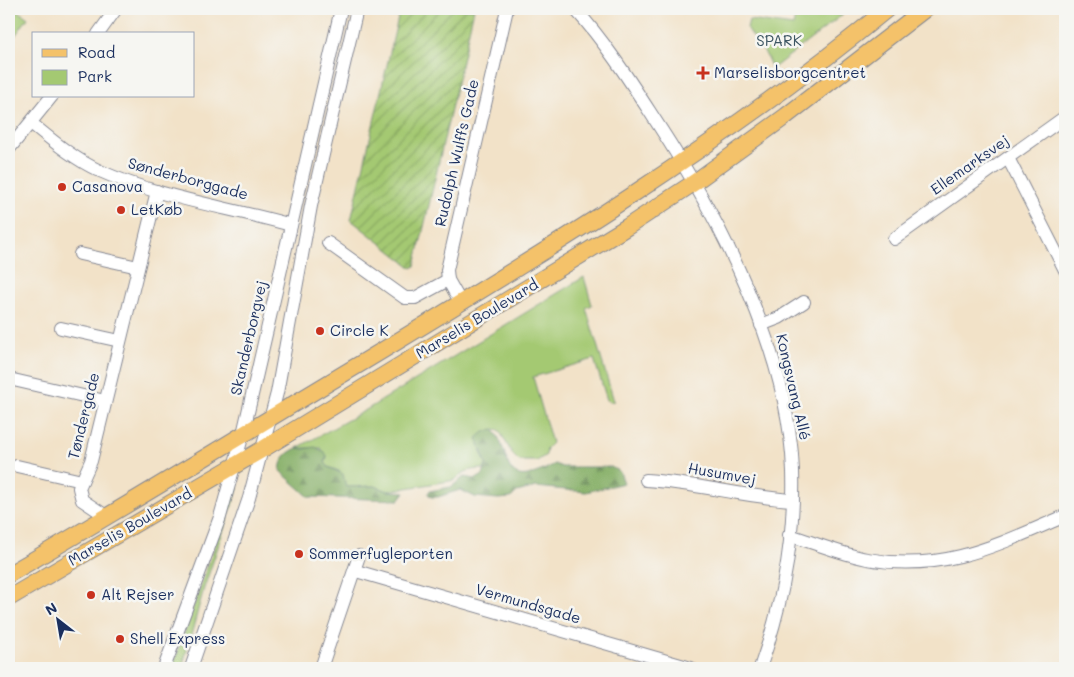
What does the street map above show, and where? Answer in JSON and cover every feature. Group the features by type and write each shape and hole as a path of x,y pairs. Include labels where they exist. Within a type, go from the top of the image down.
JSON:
{"main road":[{"name":"Marselis Boulevard","path":"9,574 461,303 577,230 804,74 887,9"},
{"name":"Marselis Boulevard","path":"9,598 263,450 619,232 695,182 793,111 925,9"}],"street":[{"path":"99,32 116,9"},
{"name":"Skanderborgvej","path":"164,668 220,517 243,434 341,9"},
{"path":"191,668 250,498 263,450 280,381 311,206 357,9"},
{"name":"Rudolph Wulffs Gade","path":"448,280 447,270 507,9"},
{"path":"575,9 632,86 681,160"},
{"path":"9,149 50,98"},
{"name":"Ellemarksvej","path":"894,239 1065,117"},
{"name":"Sønderborggade","path":"31,123 62,149 99,171 157,191 291,224"},
{"path":"1008,158 1065,270"},
{"name":"Kongsvang Allé","path":"681,160 695,182 761,325 780,388 789,434 793,500 790,535 777,614 760,668"},
{"name":"Tøndergade","path":"106,516 82,500 79,488 91,462 157,191"},
{"path":"328,243 405,298 415,298 448,280 461,303"},
{"path":"80,254 138,267"},
{"path":"761,325 779,318 804,302"},
{"path":"61,328 120,341"},
{"path":"9,379 105,401"},
{"path":"17,466 82,482"},
{"name":"Husumvej","path":"646,480 685,483 769,498 793,500"},
{"path":"790,535 866,559 911,563 952,560 986,550 1065,516"},
{"path":"321,668 356,571 359,556"},
{"name":"Vermundsgade","path":"356,571 691,668"}],"green space":[{"path":"400,9 474,9 415,266 412,268 351,220"},
{"name":"SPARK","path":"797,9 850,9 772,69 766,55 747,28 749,20 793,26"},
{"path":"17,10 28,18 9,44 9,15"},
{"path":"584,277 592,305 586,308 614,401 609,402 607,400 594,359 533,377 552,443 547,448 546,455 537,461 519,461 513,455 499,430 493,429 480,450 486,464 485,469 468,471 455,480 388,491 375,486 346,487 339,471 328,467 325,462 327,457 321,448 297,448 366,410"},
{"path":"493,429 510,468 516,474 537,473 555,464 562,467 611,467 620,472 624,483 586,492 536,487 517,492 511,498 498,499 475,497 460,490 438,497 431,497 428,494 429,491 451,487 464,477 476,479 483,475 486,464 477,438 484,432"},
{"path":"315,447 325,452 327,456 325,462 328,467 343,474 346,487 375,486 388,491 405,492 399,500 309,497 280,471 283,459 290,452 297,448"},
{"path":"238,488 204,588 182,668 172,668 234,490"}],"place":[{"name":"Marselisborgcentret","path":"703,73"},
{"name":"Casanova","path":"62,187"},
{"name":"LetKøb","path":"121,210"},
{"name":"Circle K","path":"320,331"},
{"name":"Sommerfugleporten","path":"299,554"},
{"name":"Alt Rejser","path":"91,595"},
{"name":"Shell Express","path":"120,639"}]}
